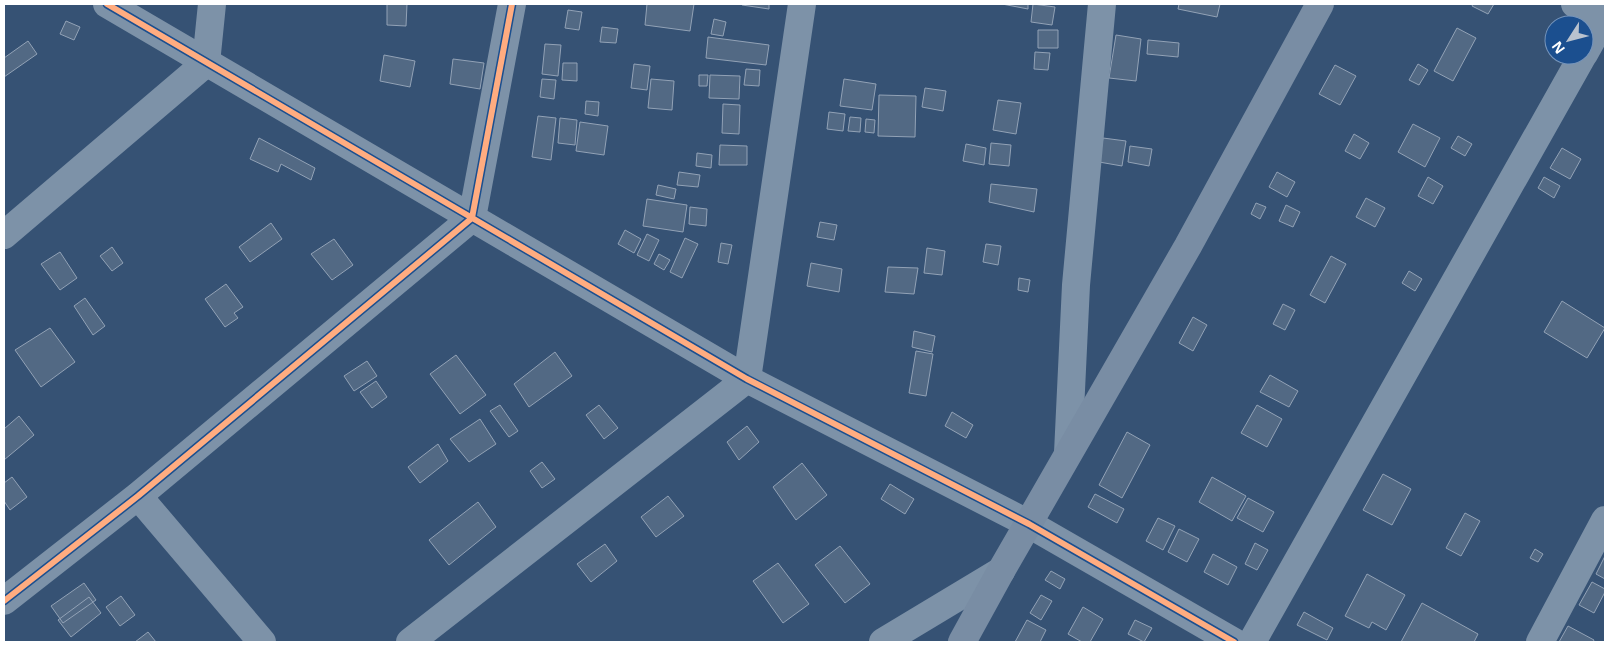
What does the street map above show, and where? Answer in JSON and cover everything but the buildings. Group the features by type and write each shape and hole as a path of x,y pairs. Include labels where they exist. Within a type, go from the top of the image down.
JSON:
{"main road":[{"path":"962,642 1068,453 1188,246 1320,4"}],"street":[{"path":"107,4 747,379 1029,524 1234,642"},
{"path":"4,235 206,63 212,4"},
{"path":"4,601 138,496 472,218 512,4"},
{"path":"410,642 747,379 802,4"},
{"path":"1068,453 1076,285 1102,4"},
{"path":"1575,4 1604,20 1594,37"},
{"path":"1252,642 1578,65"},
{"path":"138,496 262,642"},
{"path":"1540,642 1605,520"},
{"path":"883,642 1001,571"}],"cycle path":[{"path":"107,4 747,379 1029,524 1234,642"},
{"path":"4,601 138,496 472,218 512,4"}]}
